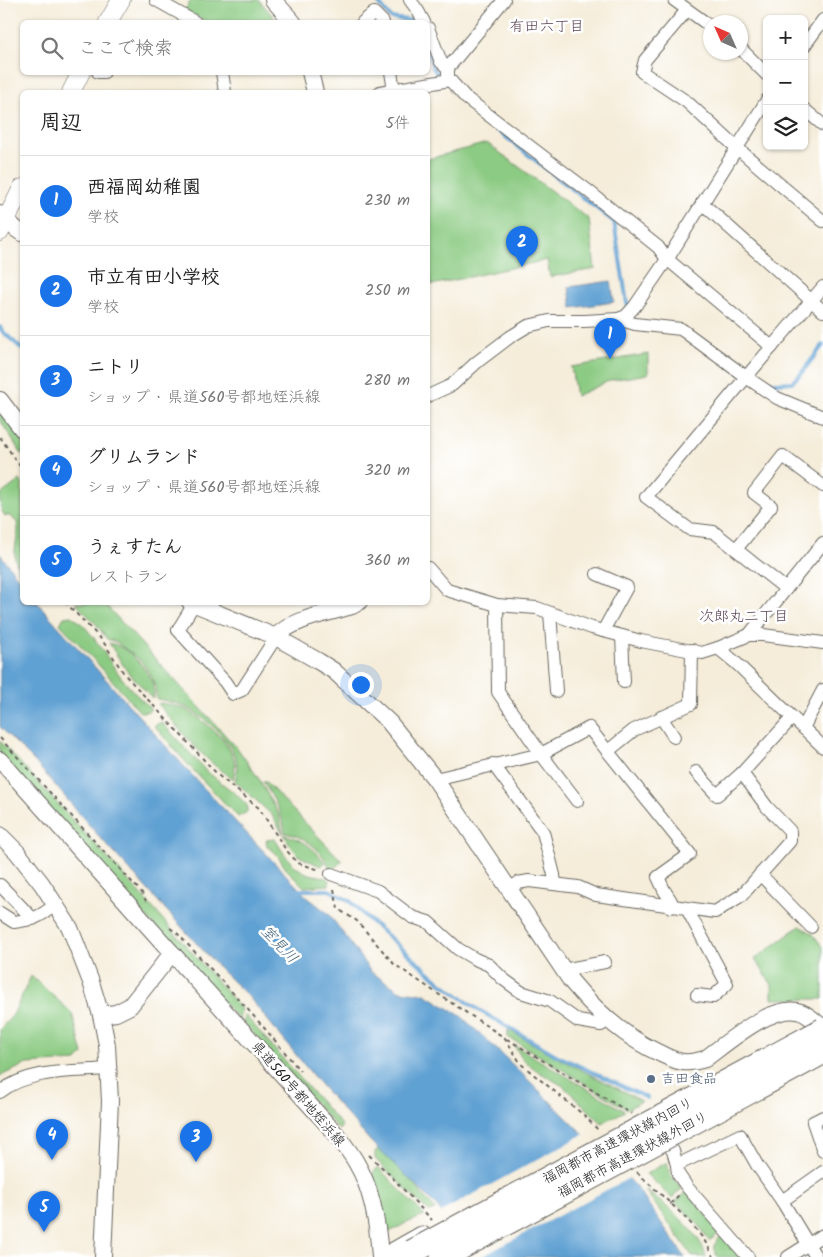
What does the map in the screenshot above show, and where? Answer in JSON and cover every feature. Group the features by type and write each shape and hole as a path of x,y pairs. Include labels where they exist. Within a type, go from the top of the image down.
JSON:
{"highway":[{"path":"632,1120 823,1029"},
{"name":"福岡都市高速環状線内回り","path":"430,1247 823,1029"},
{"path":"658,1146 823,1054"},
{"name":"福岡都市高速環状線外回り","path":"430,1247 823,1054"},
{"path":"387,1257 430,1247"}],"main road":[{"path":"109,20 120,0"},
{"path":"72,90 80,75"},
{"path":"2,222 20,191"}],"street":[{"path":"156,0 191,20"},
{"path":"273,0 291,20"},
{"path":"410,0 423,20"},
{"path":"392,75 394,90 445,77 504,0"},
{"path":"674,0 703,21"},
{"path":"687,10 645,60 642,72 687,102 736,148 823,221"},
{"path":"365,20 374,13 381,20"},
{"path":"808,41 822,25"},
{"path":"430,33 445,77 466,98 587,190 658,247 667,259 772,347"},
{"path":"748,56 763,71"},
{"path":"222,75 225,90"},
{"path":"311,75 314,90"},
{"path":"430,395 452,385 477,362 528,326 549,321 585,321 622,317 635,306 667,259 764,105"},
{"path":"808,112 822,123"},
{"path":"702,203 823,311"},
{"path":"2,222 20,232"},
{"path":"786,588 714,532 689,529 646,497 823,287"},
{"path":"622,317 635,324 681,329 749,373 777,398 823,417"},
{"path":"0,400 20,426"},
{"path":"737,548 771,506 754,493 783,456 823,486"},
{"path":"749,635 823,543"},
{"path":"430,570 447,590 497,605 537,608 603,631 702,652 718,648 749,635 763,635 823,643"},
{"path":"597,574 627,587 603,631"},
{"path":"191,605 178,630 225,682 233,694 242,690 281,631 297,623 354,605"},
{"path":"194,605 276,638 334,670 389,722 435,779 563,970 585,998 608,1020 629,1035 673,1060 689,1063 705,1059 759,1020 776,1012 801,1012 823,1029"},
{"path":"497,605 498,692 541,754 577,801"},
{"path":"550,613 556,691"},
{"path":"622,636 624,682"},
{"path":"718,648 823,747"},
{"path":"608,750 634,730 691,704 692,650"},
{"path":"804,728 823,690"},
{"path":"662,717 674,737"},
{"path":"696,772 717,795 742,772 792,718"},
{"path":"435,779 541,754 589,728 690,854 658,876 671,901 671,906"},
{"name":"県道560号都地姪浜線","path":"0,760 337,1135 357,1164 368,1188 375,1215 380,1257"},
{"path":"493,764 544,832 555,884"},
{"path":"509,889 518,883 529,881 578,888 596,895 715,912 742,895 790,842 790,831 767,807 742,772"},
{"path":"0,835 17,852 42,884 70,928 92,982 101,1015 107,1045 110,1101 103,1257"},
{"path":"331,874 378,892 412,917 428,922 458,950 489,965 503,979 521,992 550,1001 578,1021 601,1025 608,1020"},
{"path":"760,874 811,927"},
{"path":"0,886 33,919"},
{"path":"0,913 14,922 33,919 55,904"},
{"path":"687,909 727,984 713,997 697,995"},
{"path":"101,1015 116,1013 130,1006 172,953"},
{"path":"563,970 604,962"},
{"path":"0,1092 17,1082 43,1074 108,1069"},
{"path":"823,1117 813,1122 823,1151"},
{"path":"677,1165 740,1135 816,1257"},
{"path":"658,1146 673,1151 678,1174 748,1257"},
{"path":"782,1202 823,1172"},
{"path":"788,1257 823,1235"}],"path":[{"path":"0,437 20,466"},
{"path":"68,605 102,640 125,675 219,776 259,808 286,850 298,863 331,874 338,909 357,921 394,964 632,1120"},
{"path":"0,738 142,893 146,903"},
{"path":"165,925 178,934 241,1002 302,1074"},
{"path":"505,1038 521,1064 586,1117 598,1131"},
{"path":"369,1155 389,1174 430,1247"},
{"path":"636,1171 694,1226 710,1248 714,1257"}],"green space":[{"path":"191,0 259,0 276,20 204,20 185,10"},
{"path":"487,143 589,219 595,269 550,277 547,260 432,285 430,276 430,158"},
{"path":"648,354 648,374 611,380 576,396 571,367"},
{"path":"0,407 20,435 20,452 0,420"},
{"path":"20,480 20,572 15,559 18,532 17,522 10,516 5,516 1,509 0,495"},
{"path":"77,605 106,605 238,749 259,779 279,815 283,834 272,815 235,781 237,765 235,757 218,732 187,708 176,703 157,699 155,685 149,672 140,660 116,642 107,639 96,624"},
{"path":"72,616 87,629 124,681 151,709 147,712 140,712 60,624 64,617"},
{"path":"109,643 122,648 142,665 151,679 154,690 153,699 127,671"},
{"path":"161,703 187,710 223,740 233,756 235,770 233,779 212,763 193,744 158,704"},
{"path":"161,722 206,771 247,805 247,812 238,817 190,767 154,726"},
{"path":"0,741 137,890 241,1009 239,1020 0,754"},
{"path":"263,782 266,782 342,861 331,871 323,857 307,841 285,833 280,812"},
{"path":"284,835 307,844 325,863 320,866 299,856"},
{"path":"275,839 293,864 303,872 326,878 329,880 329,885 304,887 286,869 276,853 267,846 266,840"},
{"path":"800,926 812,933 823,947 823,999 772,999 772,985 755,959"},
{"path":"31,976 72,1013 83,1054 77,1061 27,1064 0,1076 0,1029 13,1015"},
{"path":"244,1014 342,1126 339,1130 243,1022"},
{"path":"508,1030 642,1101 627,1109 508,1037"},
{"path":"514,1045 625,1111 602,1123 563,1086 523,1060"},
{"path":"382,1144 435,1210 429,1212 375,1159 375,1152"},
{"path":"667,1162 670,1174 682,1189 672,1198 646,1174"},
{"path":"378,1167 425,1216 408,1222 386,1234 371,1175"},
{"path":"645,1190 672,1211 690,1229 703,1247 706,1257 693,1257"},
{"path":"687,1192 721,1232 709,1241 699,1225 675,1202"},
{"path":"724,1234 744,1257 717,1257 715,1244"}],"water":[{"path":"611,281 614,302 572,308 569,287"},
{"name":"室見川","path":"0,554 20,580 20,605 40,605 200,784 307,897 329,914 371,972 400,991 425,994 461,1016 635,1185 685,1257 480,1257 430,1199 371,1142 319,1083 249,997 220,969 96,833 36,763 0,727"}],"pier":[{"path":"586,1133 631,1177 481,1257 477,1257 439,1213"}],"waterway":[{"path":"376,0 391,18 408,20"},
{"path":"430,56 432,67 441,78"},
{"path":"474,112 614,222 629,307"},
{"path":"0,327 20,347"},
{"path":"756,377 774,383 792,382 800,375 823,345"},
{"path":"736,362 748,371"},
{"path":"296,890 329,890 350,901 440,982 477,1009 556,1055 647,1098"}],"place":[{"name":"市立有田小学校","path":"522,267"},
{"name":"西福岡幼稚園","path":"610,359"},
{"name":"吉田食品","path":"651,1079"},
{"name":"グリムランド","path":"52,1160"},
{"name":"ニトリ","path":"196,1162"},
{"name":"うぇすたん","path":"44,1232"}],"district":[{"name":"有田六丁目","path":"547,27"},
{"name":"次郎丸二丁目","path":"744,617"}]}
